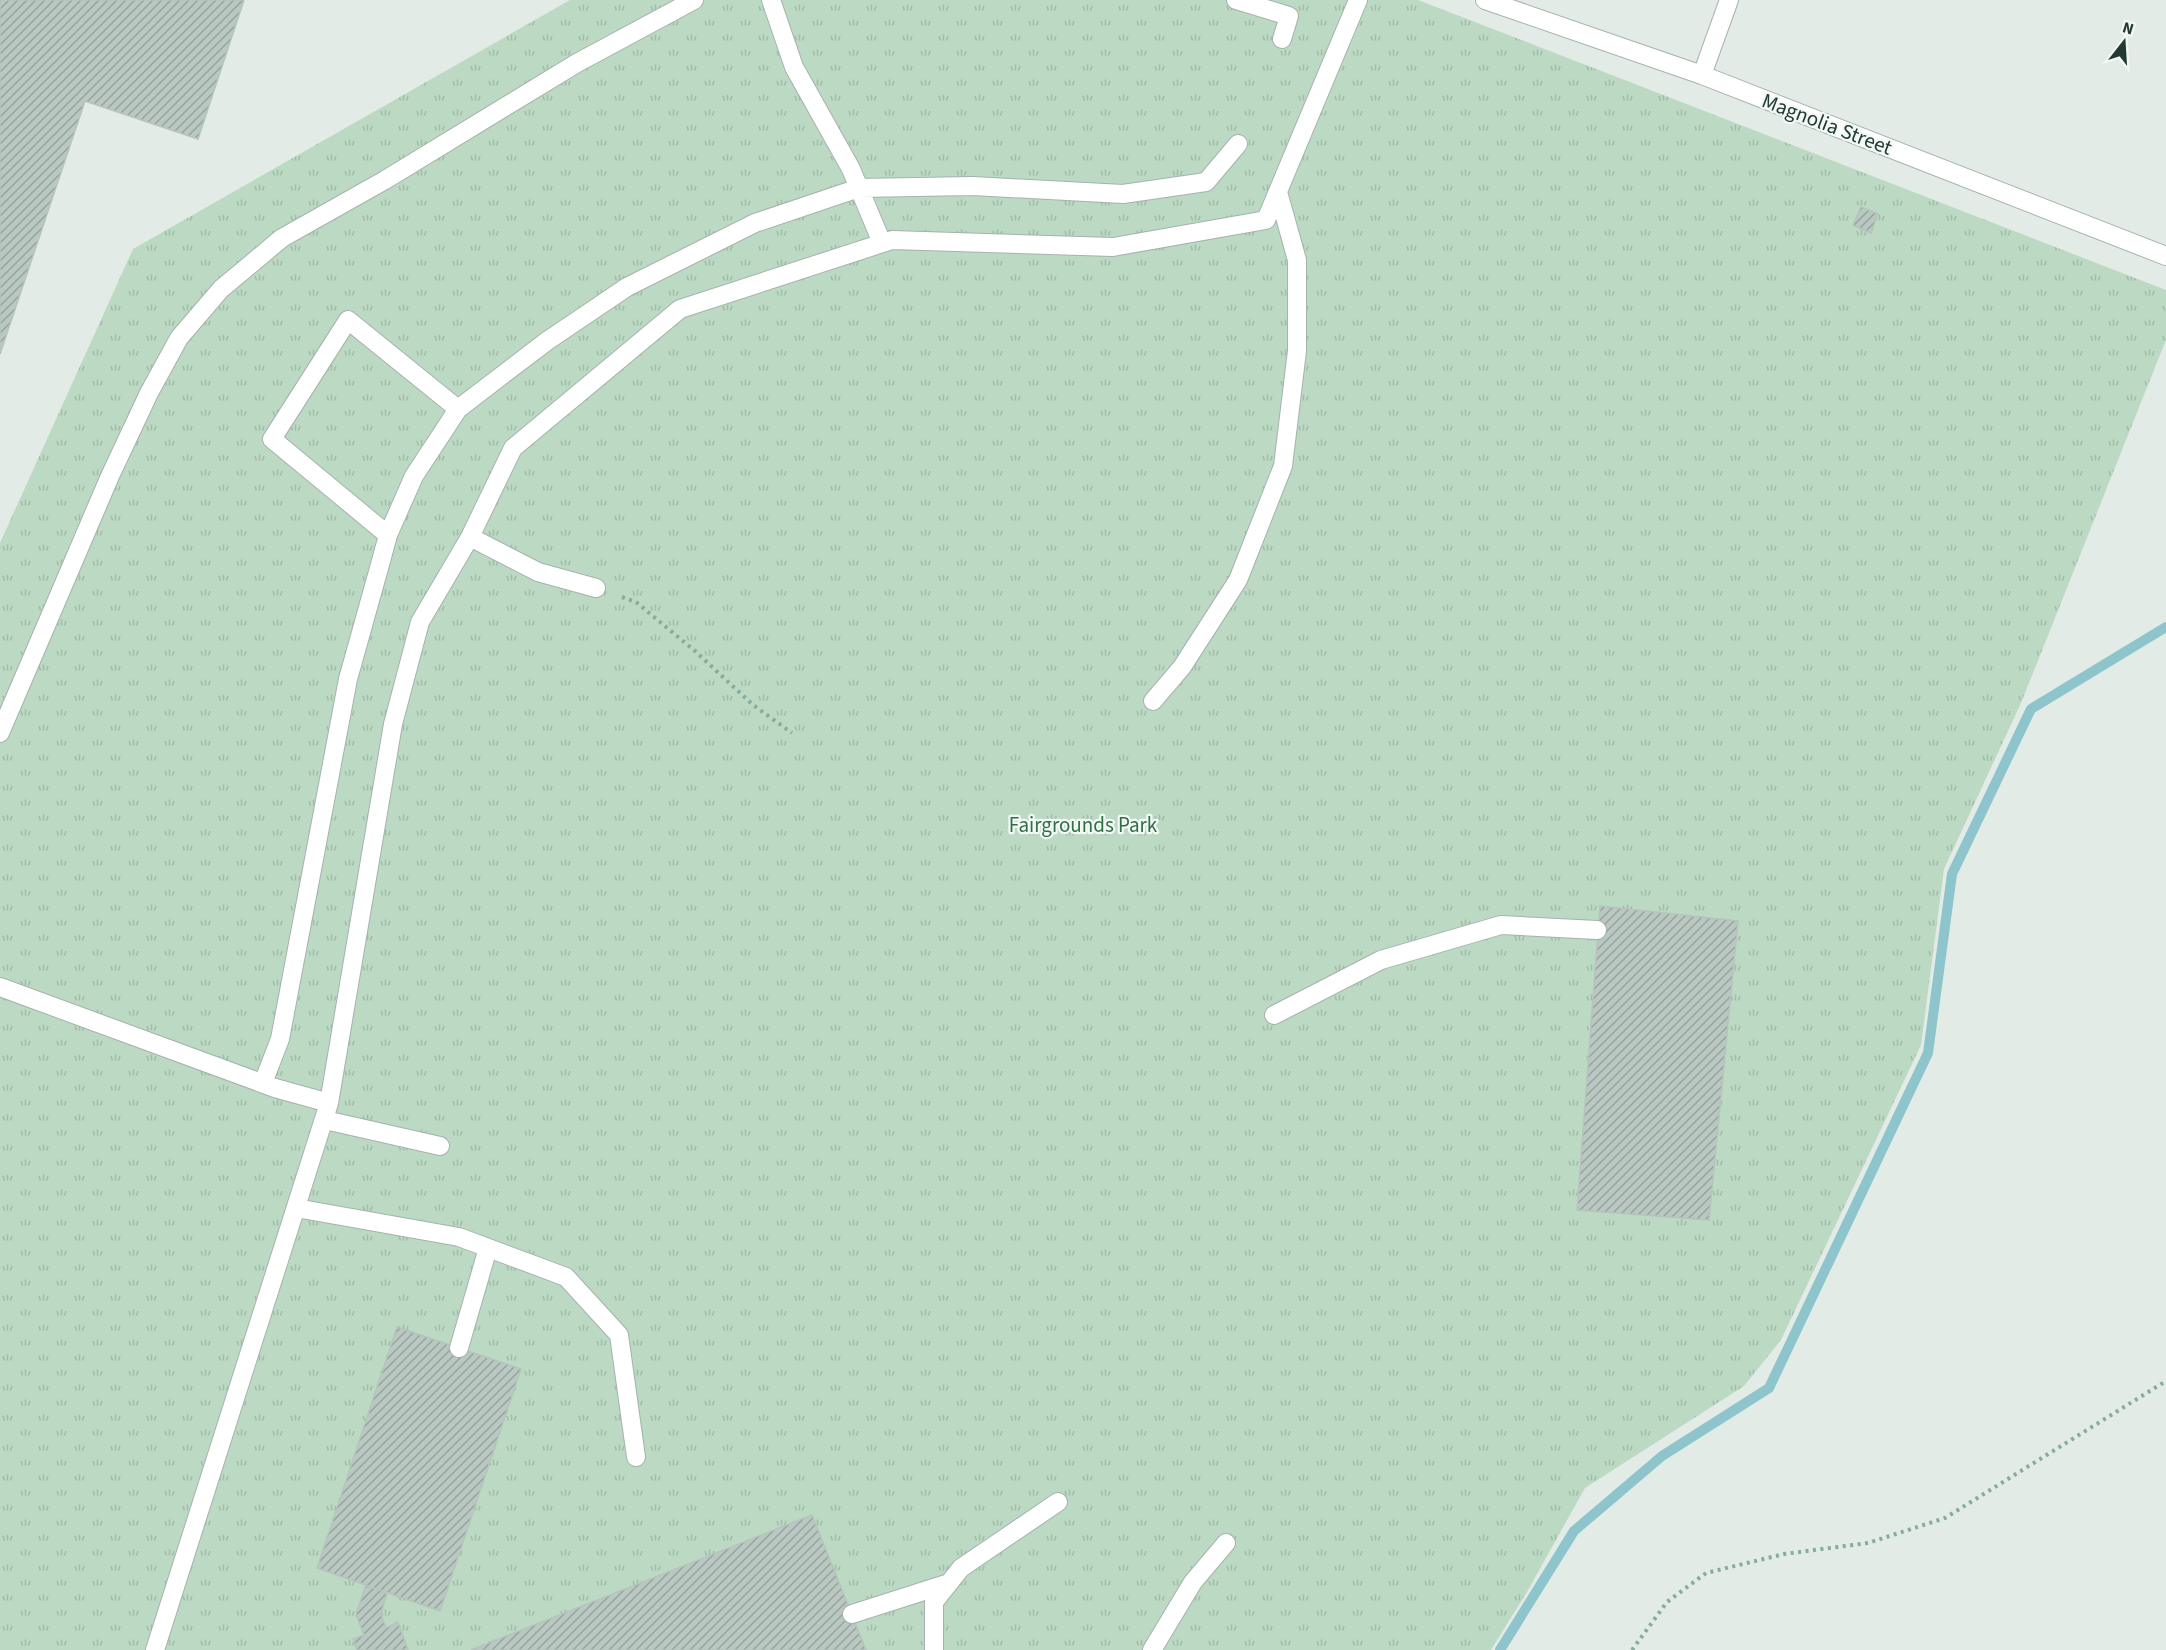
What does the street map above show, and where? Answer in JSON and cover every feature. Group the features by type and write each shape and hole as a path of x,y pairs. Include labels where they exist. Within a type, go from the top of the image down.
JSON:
{"street":[{"path":"0,733 110,476 149,393 179,338 221,289 282,238 394,174 577,63 693,0"},
{"path":"771,0 794,67 851,169 882,243"},
{"path":"1236,0 1289,16 1282,39"},
{"path":"155,1650 327,1112 393,724 420,622 470,537 513,448 680,309 882,243 892,240 1113,247 1266,220 1358,0"},
{"name":"Magnolia Street","path":"1485,0 1702,75 2166,256"},
{"path":"1702,75 1729,0"},
{"path":"263,1083 282,1030 348,679 388,535 414,476 458,409 547,340 627,287 755,223 859,188 973,186 1123,194 1206,182 1238,144"},
{"path":"1153,700 1182,668 1238,580 1283,466 1297,351 1297,260 1278,192"},
{"path":"388,535 272,439 348,320 458,409"},
{"path":"470,537 538,572 596,588"},
{"path":"1274,1015 1381,960 1501,925 1598,930"},
{"path":"0,987 263,1083 327,1112 440,1146"},
{"path":"296,1208 459,1237 566,1276 619,1335 636,1457"},
{"path":"459,1348 488,1248"},
{"path":"934,1650 934,1602 961,1568 1058,1502"},
{"path":"1152,1650 1193,1582 1226,1543"},
{"path":"852,1614 949,1583"}],"path":[{"path":"596,588 636,602 753,705 792,733"},
{"path":"1632,1650 1667,1602 1706,1574 1784,1554 1868,1543 1945,1518 2166,1381"}],"green space":[{"name":"Fairgrounds Park","path":"570,0 1418,0 2166,290 2166,340 2021,703 1944,869 1921,1045 1781,1340 1744,1386 1585,1488 1527,1592 1491,1650 0,1650 0,543 133,249"}],"building":[{"path":"0,0 244,0 198,139 85,101 0,354"},
{"path":"1861,207 1878,214 1871,233 1853,225"},
{"path":"1600,906 1738,921 1709,1220 1577,1210"},
{"path":"397,1327 521,1369 440,1611 317,1568"},
{"path":"812,1515 866,1650 471,1650"},
{"path":"366,1585 387,1593 381,1614 386,1628 398,1622 408,1650 357,1650 353,1639 364,1635 356,1614"}],"waterway":[{"path":"1500,1650 1574,1531 1662,1456 1769,1388 1928,1053 1952,874 2031,709 2166,627"}]}
